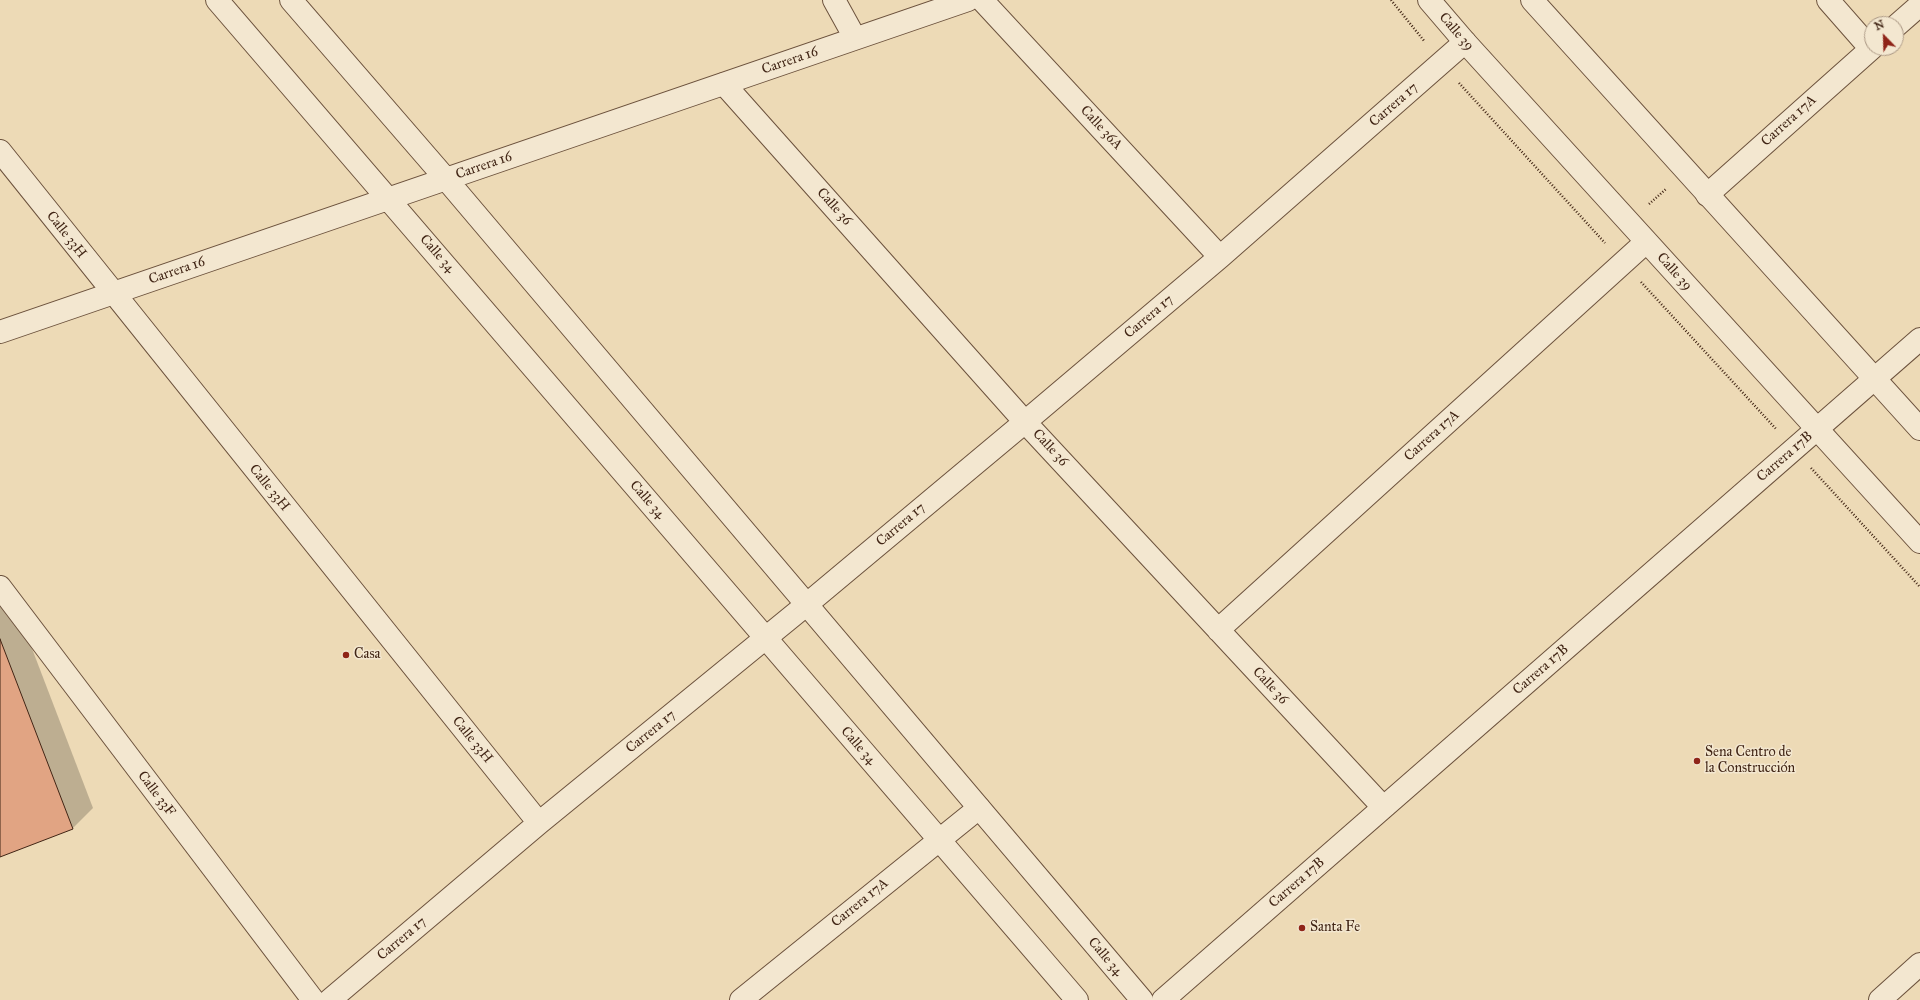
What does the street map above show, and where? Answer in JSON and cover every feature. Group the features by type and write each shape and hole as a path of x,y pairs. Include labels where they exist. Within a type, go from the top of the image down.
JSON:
{"street":[{"name":"Calle 34","path":"217,0 390,198 1077,1000"},
{"name":"Calle 34","path":"291,0 446,179 1142,1000"},
{"path":"834,0 855,38"},
{"name":"Carrera 16","path":"0,332 968,0"},
{"name":"Calle 36A","path":"982,0 1220,257"},
{"name":"Calle 39","path":"1429,0 1465,42 1646,242 1920,542"},
{"path":"1532,0 1920,429"},
{"path":"1828,0 1864,40"},
{"path":"1904,19 1920,5"},
{"name":"Carrera 17","path":"330,1000 539,823 766,638 1026,422 1220,257 1465,42"},
{"name":"Carrera 17A","path":"1707,194 1864,54"},
{"name":"Calle 36","path":"724,84 1026,422 1383,807"},
{"name":"Calle 33H","path":"0,151 113,294 539,823"},
{"name":"Carrera 17A","path":"1218,630 1646,242"},
{"name":"Carrera 17B","path":"1163,1000 1920,339"},
{"name":"Calle 33F","path":"0,588 313,1000"},
{"name":"Carrera 17A","path":"741,1000 979,808"},
{"path":"1880,1000 1920,964"}],"path":[{"path":"1391,0 1441,63 1920,587"},
{"path":"1648,205 1672,184"}],"building":[{"path":"0,639 73,829 0,857"}],"place":[{"name":"Casa","path":"346,655"},
{"name":"Sena Centro de la Construcción","path":"1697,761"},
{"name":"Santa Fe","path":"1302,928"}]}
